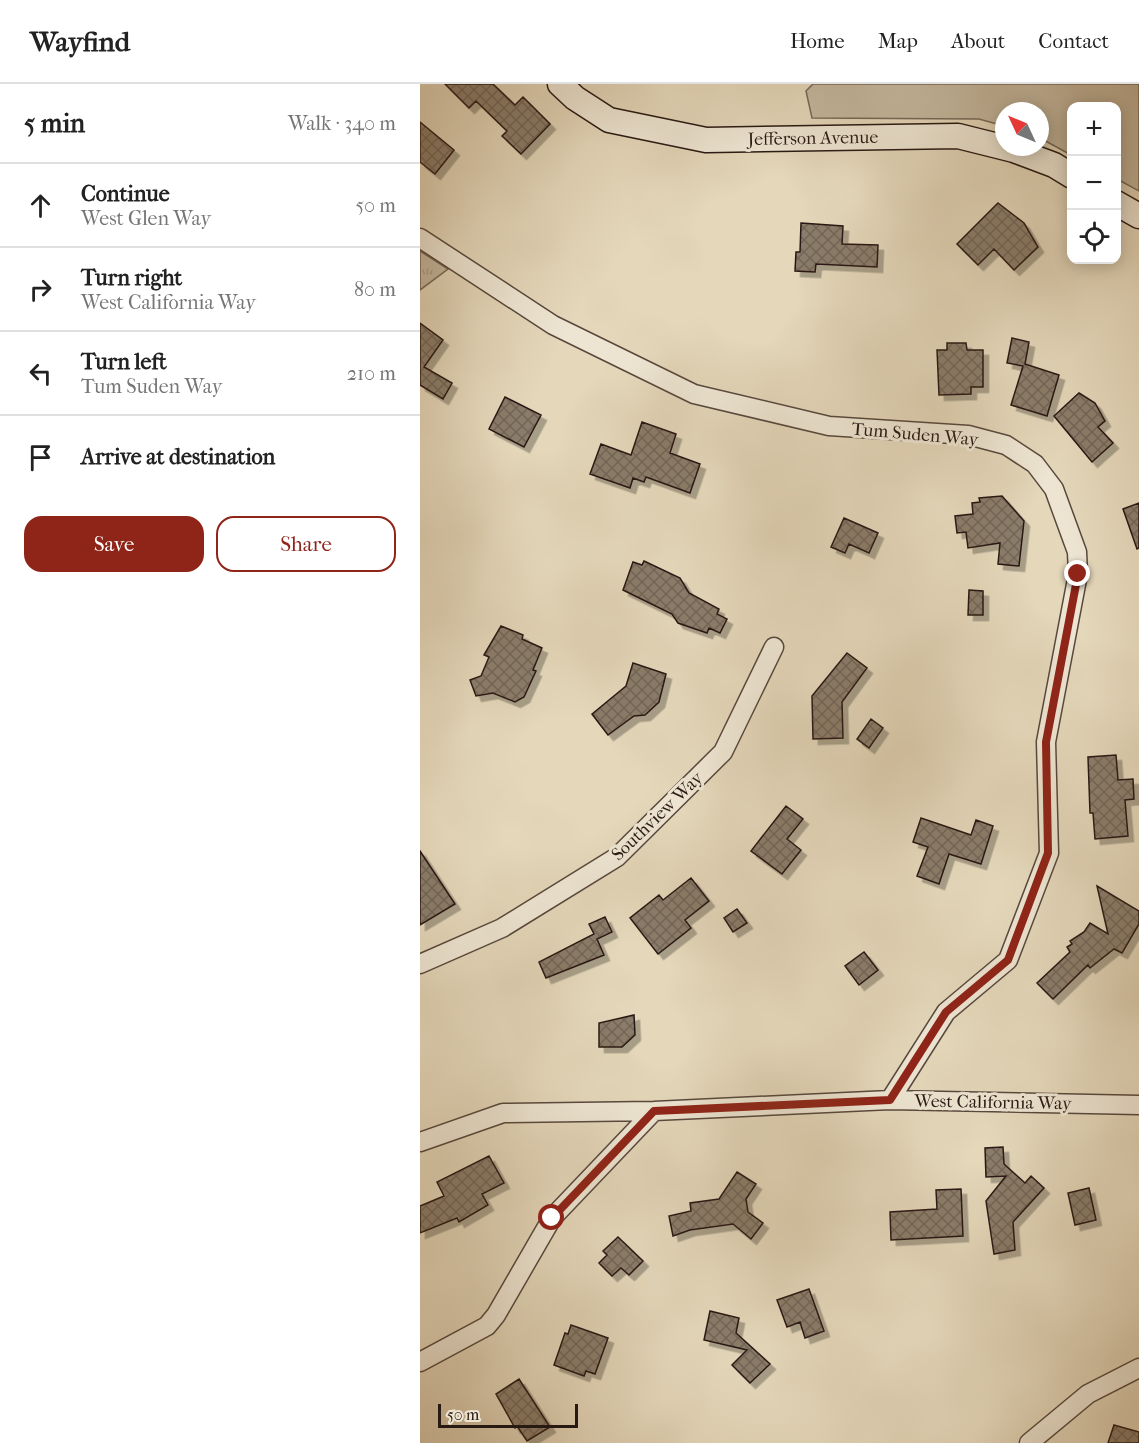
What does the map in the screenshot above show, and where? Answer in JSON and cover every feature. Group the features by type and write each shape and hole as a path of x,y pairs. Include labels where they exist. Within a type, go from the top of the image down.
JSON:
{"street":[{"name":"Jefferson Avenue","path":"560,84 575,98 609,120 706,140 958,136 1014,150 1054,165 1067,173"},
{"path":"1121,206 1139,216"},
{"name":"Tum Suden Way","path":"420,238 553,325 694,394 829,426 968,435 1006,445 1035,464 1054,489 1077,552 1078,574 1046,742 1048,853 1008,960 946,1012 890,1100"},
{"name":"Southview Way","path":"420,964 502,928 617,857 723,752 774,647"},
{"name":"West California Way","path":"420,1142 503,1113 654,1111 890,1100 1139,1105"},
{"path":"420,1362 487,1326 496,1315 552,1218 654,1111"},
{"path":"1029,1443 1088,1394 1139,1368"}],"green space":[{"path":"813,84 1139,84 1139,191 1121,181 1121,102 1067,102 1067,153 1049,143 1049,102 995,102 995,123 979,119 812,118 806,91"},
{"path":"420,251 448,269 420,290"}],"building":[{"path":"445,84 493,84 515,105 523,97 550,124 521,154 502,136 507,131 476,101 469,108"},
{"path":"420,122 454,150 435,174 420,162"},
{"path":"998,203 1024,223 1038,247 1014,270 994,249 978,265 957,244"},
{"path":"801,223 843,226 842,244 878,245 877,267 816,264 815,272 795,271 796,252 800,252"},
{"path":"420,323 443,340 424,367 452,383 443,399 420,385"},
{"path":"1012,338 1029,342 1025,364 1059,375 1047,416 1011,405 1023,366 1007,363"},
{"path":"947,343 966,343 967,350 983,350 983,387 971,387 971,394 939,395 937,350 947,350"},
{"path":"1079,393 1095,403 1105,421 1098,427 1113,443 1092,462 1054,416"},
{"path":"505,397 541,415 524,447 489,429"},
{"path":"642,422 676,434 670,453 700,464 690,493 646,477 644,482 633,478 630,488 590,474 601,444 631,455"},
{"path":"1002,496 1024,521 1019,566 998,564 1000,543 968,548 966,532 957,533 955,516 973,514 972,503 980,502 979,498"},
{"path":"1139,503 1139,548 1137,549 1123,509"},
{"path":"844,518 878,533 869,553 849,544 845,553 831,547"},
{"path":"644,561 680,578 689,593 719,609 717,614 727,619 720,633 709,628 707,633 678,623 672,614 623,590 633,562 642,565"},
{"path":"969,590 983,591 983,615 968,615"},
{"path":"501,626 523,635 522,639 542,648 533,670 536,671 524,697 515,702 493,693 476,696 470,680 481,676 489,657 484,655"},
{"path":"847,653 867,668 842,702 843,738 813,739 812,696"},
{"path":"633,663 666,674 659,702 645,715 634,716 608,735 592,714 626,686"},
{"path":"871,719 883,728 869,748 857,739"},
{"path":"1116,755 1118,780 1133,779 1134,799 1125,800 1128,836 1095,839 1093,813 1090,813 1088,757"},
{"path":"786,806 803,819 787,839 801,850 782,874 751,851"},
{"path":"921,818 971,835 976,820 993,826 981,864 949,854 939,884 917,876 928,847 913,842"},
{"path":"420,851 455,904 420,925"},
{"path":"691,878 709,901 685,920 691,928 658,954 630,918 659,895 663,900"},
{"path":"1097,886 1139,911 1139,924 1122,953 1114,949 1090,968 1088,965 1053,999 1037,983 1070,952 1067,947 1072,944 1070,941 1084,932 1090,923 1108,934"},
{"path":"737,909 747,923 733,932 724,918"},
{"path":"605,917 612,932 597,939 604,955 546,978 539,962 594,934 589,924"},
{"path":"864,952 878,970 859,985 845,966"},
{"path":"634,1015 635,1035 622,1047 599,1047 599,1023"},
{"path":"1003,1147 1004,1164 1025,1183 1031,1176 1044,1188 1013,1222 1015,1250 994,1254 986,1201 1006,1176 986,1177 985,1148"},
{"path":"489,1156 504,1183 482,1194 488,1205 459,1222 457,1218 420,1233 420,1206 444,1196 437,1182"},
{"path":"737,1172 756,1184 746,1199 748,1212 763,1223 751,1239 733,1224 690,1230 673,1236 669,1216 691,1211 690,1203 719,1199"},
{"path":"1089,1188 1096,1220 1075,1225 1068,1193"},
{"path":"961,1189 963,1236 891,1240 890,1212 937,1209 936,1190"},
{"path":"618,1237 643,1261 629,1275 621,1268 612,1276 599,1263 607,1255 603,1251"},
{"path":"809,1289 824,1331 805,1338 800,1322 787,1327 777,1300"},
{"path":"710,1311 739,1318 736,1333 770,1364 750,1383 732,1365 747,1350 704,1340"},
{"path":"571,1325 608,1338 595,1374 586,1371 584,1376 554,1365 565,1333 568,1334"},
{"path":"519,1379 550,1427 527,1441 517,1426 515,1428 496,1394"},
{"path":"1114,1425 1139,1432 1139,1443 1108,1443"}],"route":[{"path":"552,1218 654,1111 890,1100 946,1012 1008,960 1048,853 1046,742 1078,574"}]}
